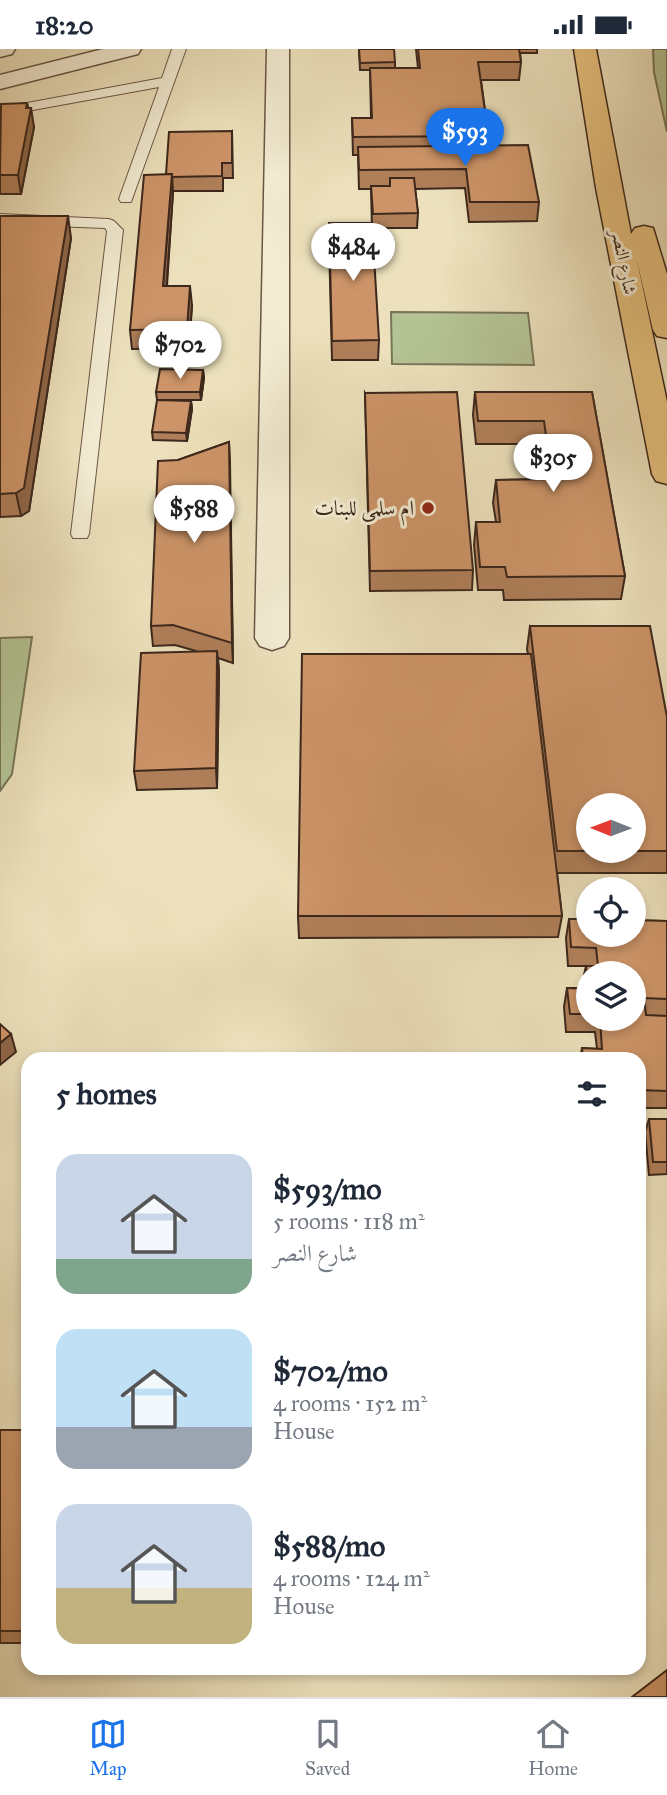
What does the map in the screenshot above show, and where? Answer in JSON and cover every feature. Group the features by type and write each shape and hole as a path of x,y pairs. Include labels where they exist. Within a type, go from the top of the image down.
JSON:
{"highway":[{"name":"شارع النصر","path":"585,49 609,188 667,474"},
{"path":"608,49 619,102"},
{"name":"شارع النصر","path":"639,209 667,330"}],"street":[{"path":"0,82 130,49"},
{"path":"272,638 278,49"}],"lane":[{"path":"126,199 179,49"},
{"path":"0,112 168,81"},
{"path":"0,219 88,221 108,223 114,230 80,534"}],"green space":[{"path":"653,49 667,49 667,132 654,72"},
{"path":"391,312 528,313 534,365 392,364"},
{"path":"32,637 12,774 0,791 0,638"}],"building":[{"path":"359,49 394,49 395,62 360,63"},
{"path":"418,49 519,49 521,62 478,62 485,111 477,111 480,136 353,137 352,118 372,118 370,68 420,68"},
{"path":"27,103 26,108 31,108 18,175 0,175 1,104"},
{"path":"232,131 232,163 222,163 222,176 171,177 172,174 166,174 169,132"},
{"path":"528,145 539,202 470,202 466,169 359,170 358,147"},
{"path":"172,174 163,286 190,286 187,329 130,330 144,175"},
{"path":"390,178 414,178 418,213 373,214 371,186 390,186"},
{"path":"0,216 68,216 24,488 16,493 0,494"},
{"path":"329,223 372,223 379,340 332,341"},
{"path":"160,369 203,370 200,392 156,392"},
{"path":"457,392 473,570 370,571 365,393"},
{"path":"475,392 592,392 625,576 507,577 505,567 480,567 476,522 500,522 496,480 552,479 544,421 478,421"},
{"path":"157,400 191,401 186,433 152,432"},
{"path":"229,442 232,643 173,625 151,626 158,461 178,460"},
{"path":"530,626 650,626 667,717 667,851 646,851 646,793 576,793 576,851 557,851"},
{"path":"217,651 216,768 134,771 141,653"},
{"path":"302,654 531,654 562,916 298,916"},
{"path":"569,919 576,919 576,947 646,947 646,920 667,921 667,999 646,998 646,961 597,961 596,948 571,947"},
{"path":"567,988 576,988 576,1014 570,1014"},
{"path":"646,1015 667,1016 667,1091 646,1090 646,1052 582,1052 582,1048 602,1049 601,1031 646,1031"},
{"path":"0,1024 11,1034 0,1043"},
{"path":"649,1119 667,1119 667,1162 653,1162"},
{"path":"0,1430 21,1430 21,1631 0,1631"},
{"path":"667,1670 667,1697 632,1697"}],"place":[{"name":"ام سلمى للبنات","path":"428,508"}]}
